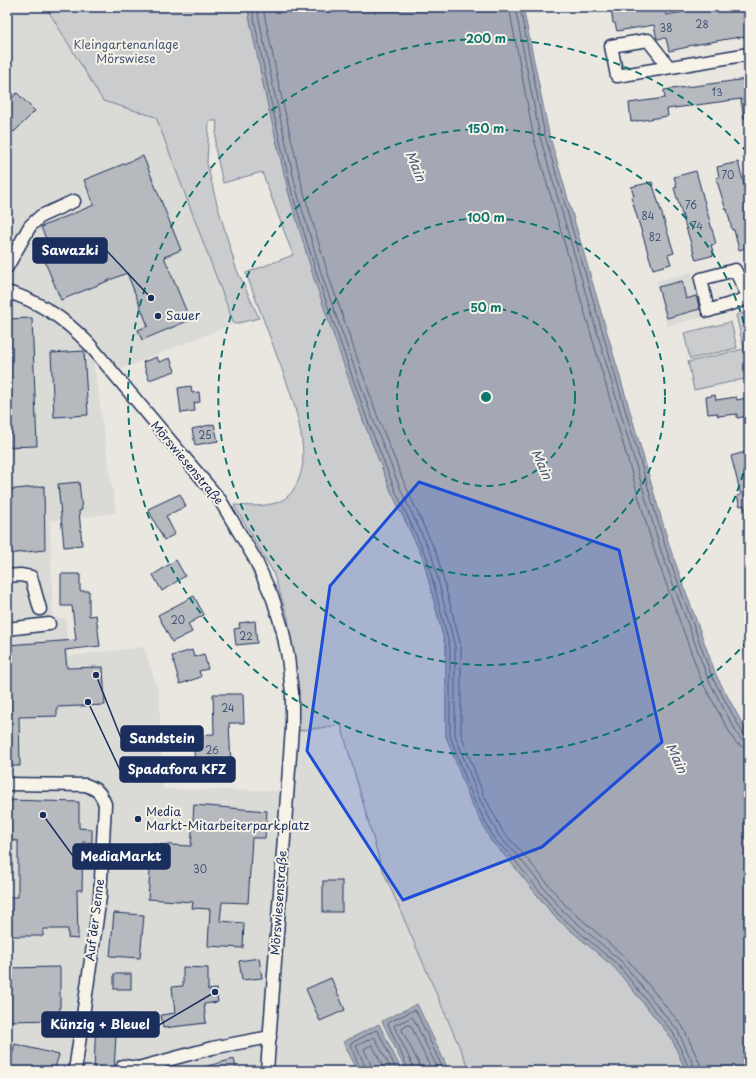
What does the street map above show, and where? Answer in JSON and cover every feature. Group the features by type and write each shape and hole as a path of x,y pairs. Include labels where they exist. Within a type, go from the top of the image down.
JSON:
{"street":[{"path":"669,67 648,40 611,46 617,76 749,54"},
{"path":"7,267 30,226 41,216 74,201"},
{"name":"Mörswiesenstraße","path":"7,292 32,301 56,315 75,329 89,344 220,500 255,559 273,599 282,628 288,657 292,693 292,728 267,1071"},
{"path":"7,576 20,575 31,577 40,609"},
{"path":"7,629 49,624"},
{"name":"Auf der Senne","path":"7,784 86,786 96,789 101,795 105,804 100,897 75,1071"},
{"path":"123,1066 138,1068 212,1048 270,1037"}],"highlighted area":[{"path":"419,482 619,550 662,742 542,847 403,900 307,751 330,586"}],"shaded area":[{"path":"7,7 46,7 103,101 156,117 234,324 118,370 91,346 116,513 50,521 53,618 66,618 68,656 144,647 159,694 163,789 290,791 297,731 341,725 381,866 470,1071 7,1071"},
{"path":"749,62 749,125 743,126 736,80 745,78 742,63"},
{"path":"692,272 704,317 667,326 656,281"}],"green space":[{"name":"Kleingartenanlage Mörswiese","path":"46,7 249,7 249,15 265,93 289,194 363,420 391,491 423,558 446,648 446,736 491,841 509,860 555,917 615,968 671,1037 686,1071 470,1071 381,866 341,725 297,731 295,670 288,618 273,572 234,505 261,506 281,501 291,493 301,474 303,463 301,432 298,419 286,381 246,273 293,255 262,172 223,183 215,148 217,121 209,121 207,163 215,197 236,268 259,318 234,324 156,117 103,101"},
{"path":"749,312 749,378 694,390 688,362 744,349 736,315"},
{"path":"731,322 737,348 690,359 684,333"}],"water":[{"name":"Main","path":"249,7 523,7 549,134 670,548 716,675 749,736 749,1071 686,1071 671,1037 615,968 555,917 509,860 491,841 470,800 446,736 446,648 423,558 391,491 363,420 314,279 289,194 265,93 249,15"},
{"path":"417,1004 449,1071 406,1071 382,1021"},
{"path":"379,1024 402,1071 358,1071 343,1042"}],"building":[{"path":"611,7 665,7 666,15 689,11 688,7 706,7 707,11 729,7 749,7 749,36 688,46 669,51 666,38 657,39 654,25 617,31 615,23 613,23"},
{"path":"747,79 749,94 749,117 744,118 741,99 667,109 668,116 631,122 629,103 665,98 664,90"},
{"path":"17,93 35,111 14,132 7,124 7,103"},
{"path":"143,156 181,250 164,257 190,320 142,340 138,330 148,326 127,273 61,300 45,262 54,258 41,227 94,205 84,180"},
{"path":"738,162 749,203 749,247 739,250 734,230 732,230 727,209 726,210 716,178 719,177 717,167"},
{"path":"696,171 716,244 711,245 714,255 696,260 674,188 677,187 674,177"},
{"path":"652,182 674,253 668,255 671,264 653,269 631,197 634,196 631,187"},
{"path":"682,281 686,299 696,296 700,309 667,318 658,287"},
{"path":"32,318 37,446 7,447 7,319"},
{"path":"84,351 88,415 54,417 51,353"},
{"path":"157,357 159,362 170,358 175,371 149,380 143,362"},
{"path":"191,386 192,393 199,392 200,402 194,403 195,411 181,413 178,388"},
{"path":"715,395 716,400 736,397 737,400 746,398 747,401 749,401 749,416 737,418 737,414 718,416 717,413 708,414 706,397"},
{"path":"214,424 218,441 195,445 192,429"},
{"path":"749,451 749,512 746,512 744,505 740,506 737,496 741,495 731,456"},
{"path":"79,482 82,510 79,511 82,545 64,547 58,484"},
{"path":"44,486 45,550 7,554 7,490"},
{"path":"180,494 186,506 166,516 175,534 164,540 148,509"},
{"path":"176,560 185,576 162,591 153,575"},
{"path":"61,574 80,574 80,591 89,591 89,616 96,615 100,646 65,650 67,668 103,667 105,705 57,707 57,716 19,717 20,766 7,766 7,645 76,640 72,606 61,606"},
{"path":"194,596 204,615 188,624 192,632 172,642 158,615"},
{"path":"255,621 257,643 236,645 234,629 240,628 239,623"},
{"path":"192,650 194,657 204,654 208,669 199,671 201,677 180,684 172,656"},
{"path":"213,694 243,694 244,723 229,723 231,765 195,767 193,735 214,734"},
{"path":"7,800 79,802 79,828 92,829 92,843 83,842 82,890 77,890 78,939 68,938 68,929 43,929 43,936 7,936 7,897 18,897 18,841 7,840"},
{"path":"194,805 267,811 265,838 252,838 248,903 222,902 220,921 244,923 243,948 208,946 210,909 192,908 193,902 148,899 152,844 191,846"},
{"path":"323,881 342,881 342,912 323,912"},
{"path":"114,913 144,915 140,958 110,956"},
{"path":"259,958 262,978 242,980 239,961"},
{"path":"60,967 60,1020 7,1021 7,968"},
{"path":"183,967 208,968 208,990 216,989 218,1002 204,1004 206,1023 163,1028 161,1015 175,1013 172,987 183,986"},
{"path":"114,974 131,974 131,989 114,989"},
{"path":"331,978 345,1010 320,1021 306,989"},
{"path":"96,1014 144,1016 143,1036 116,1035 114,1071 94,1071"},
{"path":"15,1044 59,1055 54,1071 15,1071 8,1069"},
{"path":"234,1059 237,1071 201,1071 200,1068"}],"place":[{"name":"Sawazki","path":"151,298"},
{"name":"Sauer","path":"158,316"},
{"name":"Sandstein","path":"96,675"},
{"name":"Spadafora KFZ","path":"88,702"},
{"name":"MediaMarkt","path":"43,815"},
{"name":"Media Markt-Mitarbeiterparkplatz","path":"138,819"},
{"name":"Künzig + Bleuel","path":"215,992"}]}
